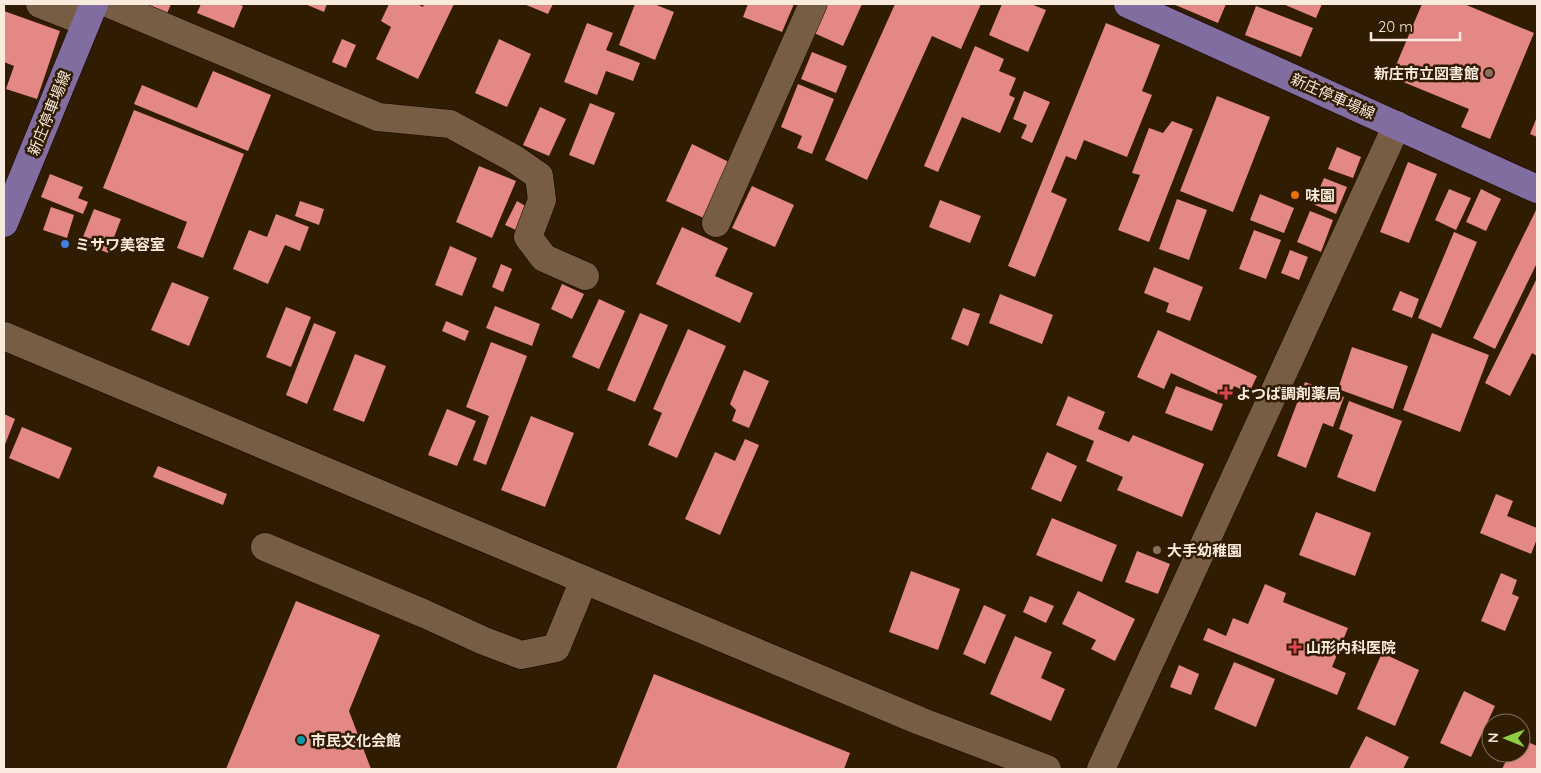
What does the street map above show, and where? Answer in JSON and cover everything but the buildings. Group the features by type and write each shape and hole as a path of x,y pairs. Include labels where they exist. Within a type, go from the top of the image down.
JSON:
{"main road":[{"name":"新庄停車場線","path":"1129,4 1537,189"},
{"name":"新庄停車場線","path":"4,223 90,13"}],"street":[{"path":"40,4 90,13"},
{"path":"110,4 378,117 450,124 514,158 539,176 542,200 528,236 544,258 585,276"},
{"path":"716,223 813,4"},
{"path":"1101,769 1397,126"},
{"path":"4,336 920,721 1047,769"},
{"path":"264,547 521,655 556,648 584,580"}],"place":[{"name":"新庄市立図書館","path":"1489,73"},
{"name":"味園","path":"1295,195"},
{"name":"ミサワ美容室","path":"65,244"},
{"name":"よつば調剤薬局","path":"1226,393"},
{"name":"大手幼稚園","path":"1157,550"},
{"name":"山形内科医院","path":"1295,647"},
{"name":"市民文化会館","path":"301,740"}]}
